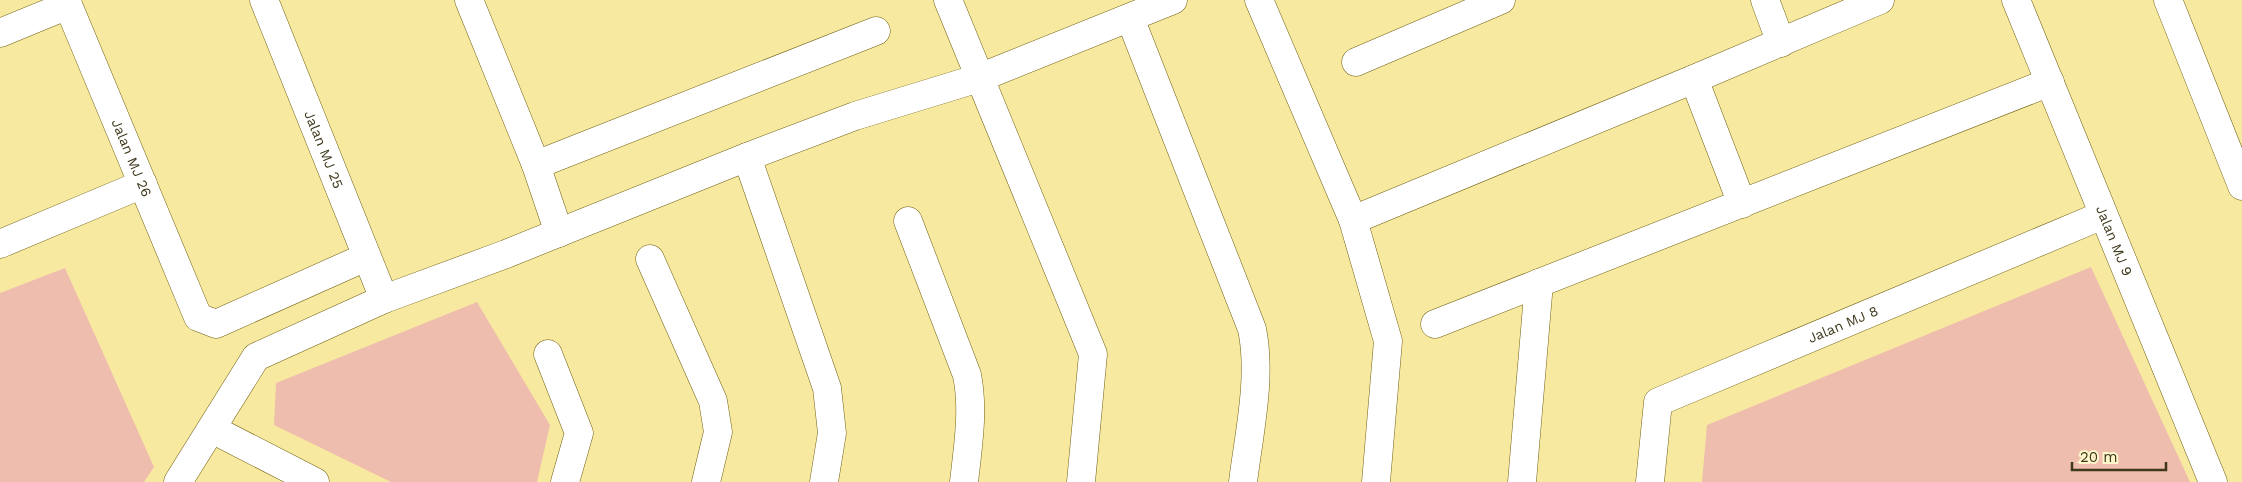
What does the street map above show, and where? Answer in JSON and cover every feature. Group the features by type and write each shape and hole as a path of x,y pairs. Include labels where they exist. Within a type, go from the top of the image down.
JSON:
{"street":[{"name":"Jalan MJ 25","path":"264,0 384,299"},
{"path":"469,0 536,165 558,233"},
{"path":"948,0 978,78 1093,354 1081,482"},
{"path":"178,482 256,357 384,299 558,233 747,157 855,116 978,78 1173,0"},
{"path":"1259,0 1353,220 1388,341 1376,482"},
{"path":"1356,62 1501,0"},
{"path":"1764,0 1781,43"},
{"path":"1353,220 1694,80 1880,0"},
{"name":"Jalan MJ 9","path":"2016,0 2213,482"},
{"path":"2168,0 2242,186"},
{"name":"Jalan MJ 26","path":"67,3 198,317 216,324 366,257"},
{"path":"0,33 67,3"},
{"path":"1130,18 1252,329 1256,351 1256,370 1243,482"},
{"path":"536,165 876,31"},
{"path":"1694,80 1742,204"},
{"path":"1435,324 2050,82"},
{"path":"747,157 828,388 832,433 824,482"},
{"path":"0,244 143,184"},
{"name":"Jalan MJ 8","path":"1650,482 1658,402 2103,215"},
{"path":"908,221 967,375 971,394 971,413 964,482"},
{"path":"650,259 713,401 718,432 706,482"},
{"path":"1522,482 1539,283"},
{"path":"548,354 579,434 565,482"},
{"path":"212,429 315,482"}],"shaded area":[{"path":"2091,267 2190,482 1702,482 1707,425"},
{"path":"65,268 154,467 144,482 0,482 0,293"},
{"path":"477,302 550,425 537,482 391,482 274,425 276,383"}]}
